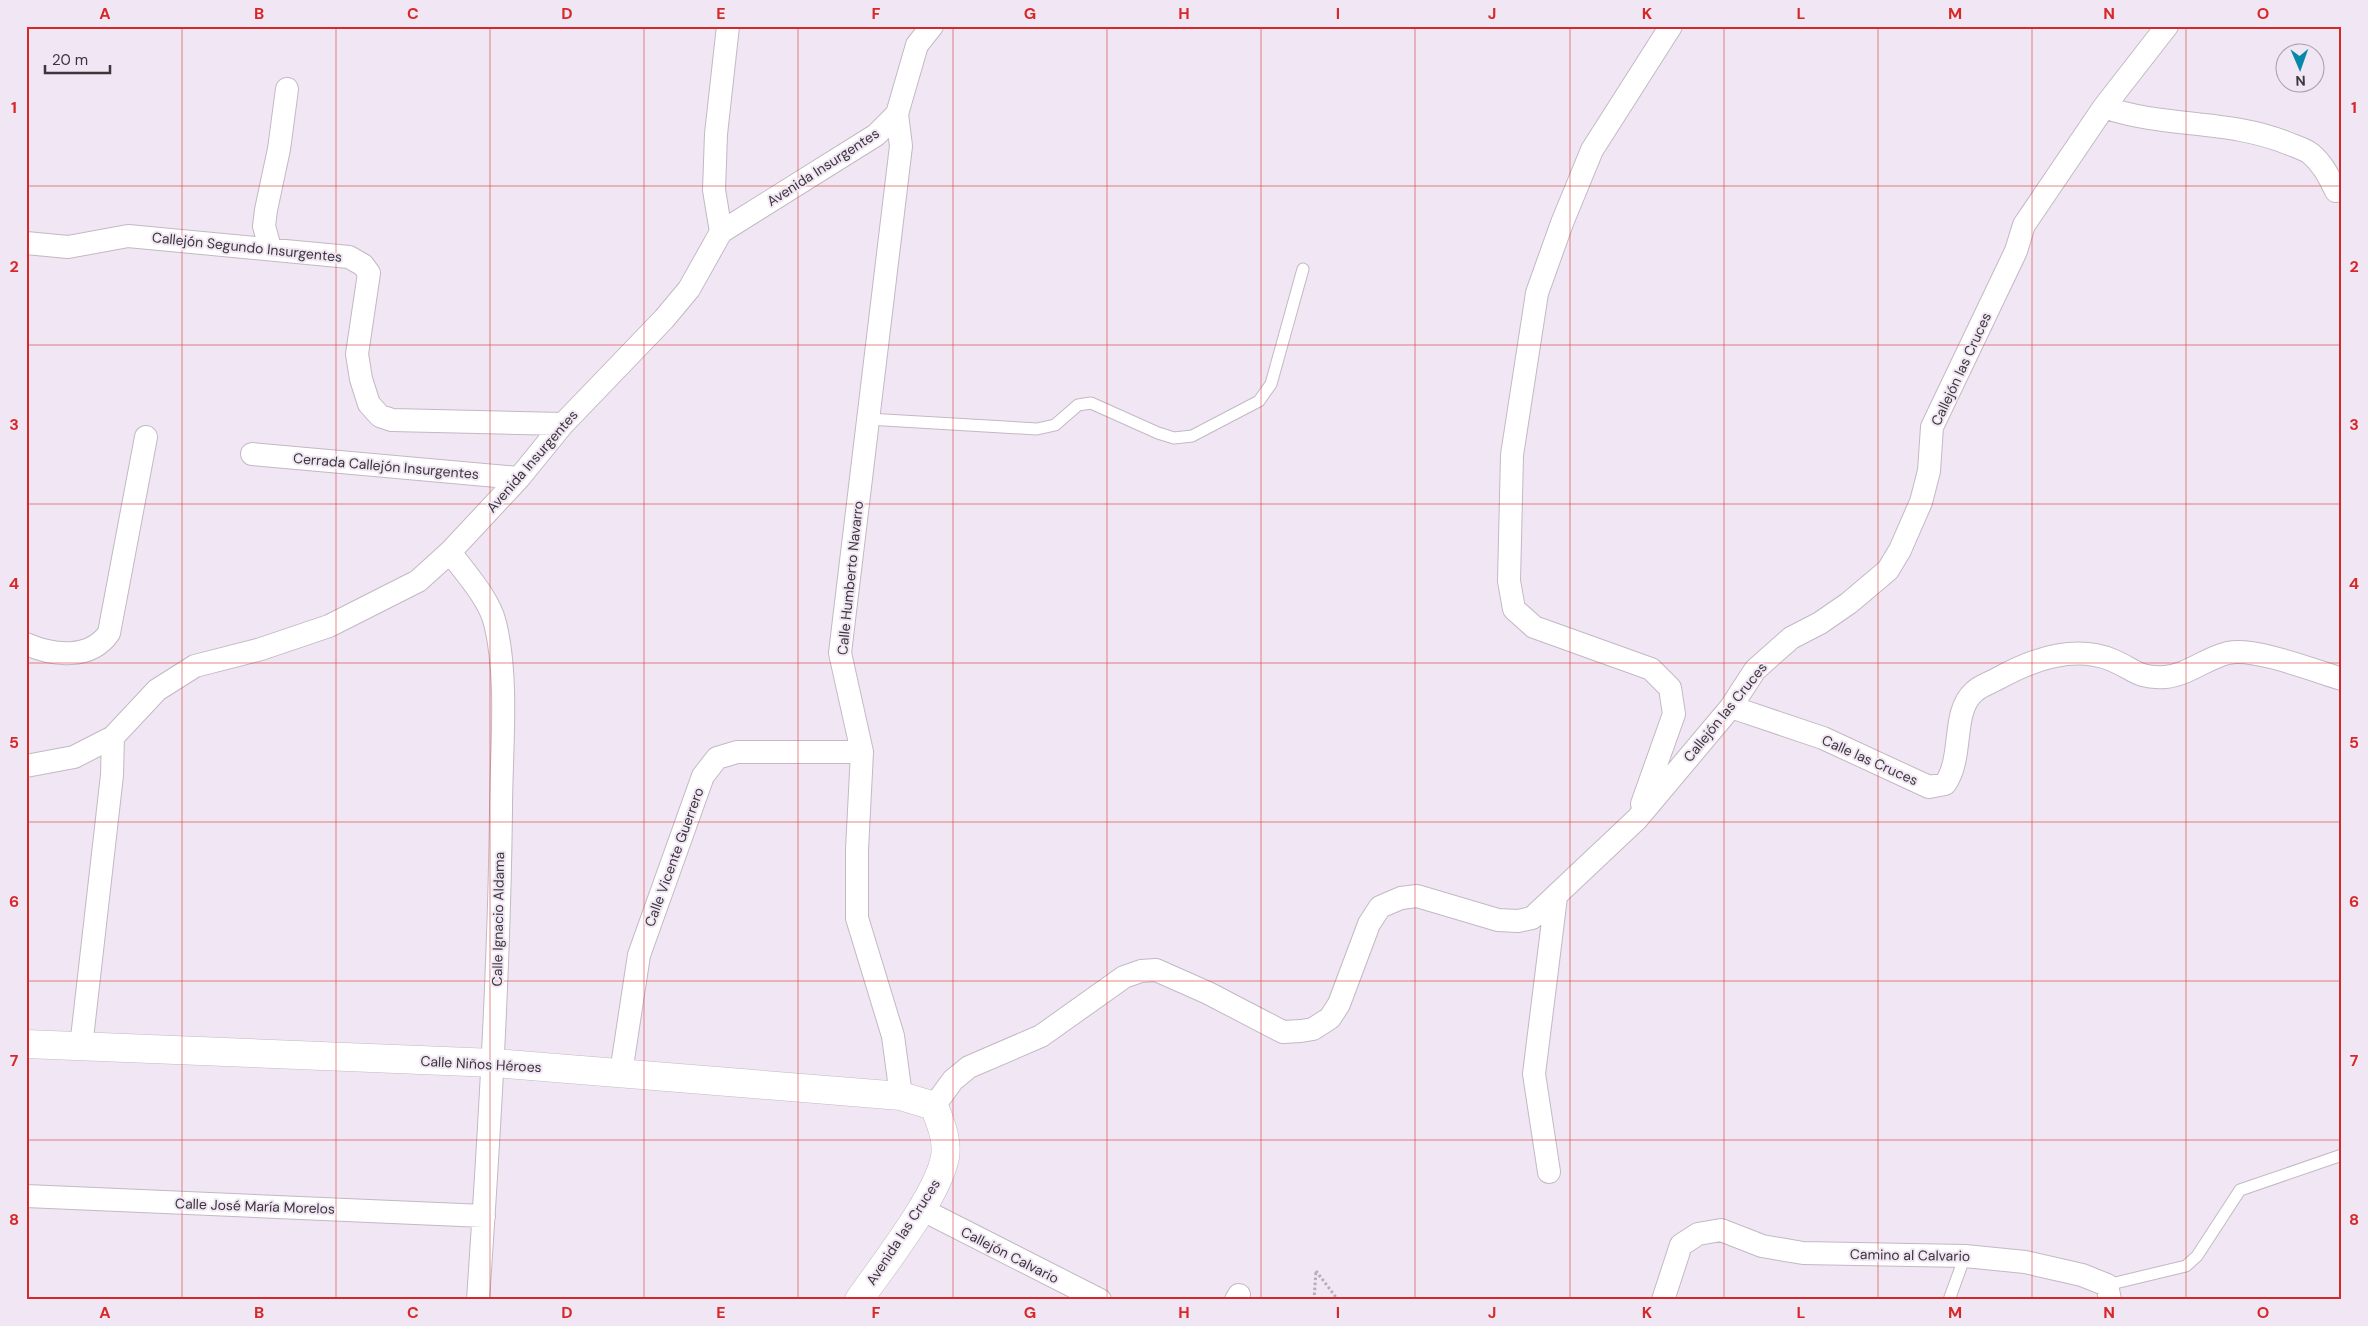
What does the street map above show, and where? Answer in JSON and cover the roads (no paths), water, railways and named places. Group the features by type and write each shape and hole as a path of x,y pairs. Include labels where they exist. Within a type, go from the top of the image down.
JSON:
{"street":[{"path":"721,232 714,190 716,134 728,26"},
{"name":"Avenida Insurgentes","path":"26,766 74,757 113,736 157,690 195,666 261,649 329,626 418,581 450,552 519,478 563,424 664,319 689,289 721,232 876,135 897,114 917,46 932,26"},
{"path":"1637,819 1674,714 1670,688 1651,669 1534,627 1514,610 1509,581 1512,455 1537,293 1562,223 1592,150 1671,26"},
{"name":"Callejón las Cruces","path":"934,1106 952,1080 969,1066 1041,1036 1124,977 1141,971 1156,970 1208,993 1283,1032 1313,1029 1330,1018 1339,1004 1369,924 1380,906 1401,898 1417,896 1498,920 1518,921 1532,918 1556,897 1637,819 1731,707 1755,670 1791,638 1820,623 1849,603 1888,570 1900,550 1921,502 1929,471 1932,427 2016,251 2024,225 2104,107 2167,26"},
{"path":"270,248 264,226 279,149 286,89"},
{"path":"2104,107 2129,116 2238,128 2279,140 2309,152 2325,168 2336,191"},
{"name":"Calle Humberto Navarro","path":"897,114 901,146 840,653 862,752 857,850 857,918 893,1036 901,1096"},
{"name":"Callejón Segundo Insurgentes","path":"26,243 68,246 128,236 349,257 363,265 369,273 357,354 361,380 369,404 380,416 392,420 563,424"},
{"path":"26,644 50,651 70,654 95,648 101,644 109,633 146,437"},
{"name":"Cerrada Callejón Insurgentes","path":"252,454 519,478"},
{"name":"Calle Ignacio Aldama","path":"450,552 484,600 495,622 502,673 500,910 494,1063 478,1300"},
{"name":"Calle las Cruces","path":"1731,707 1823,738 1929,787 1945,784 1953,773 1962,714 1973,692 2021,666 2063,653 2088,654 2112,660 2142,676 2166,677 2187,672 2228,653 2253,653 2342,679"},
{"path":"81,1046 112,775 113,736"},
{"name":"Calle Vicente Guerrero","path":"621,1073 639,955 703,776 717,758 737,752 862,752"},
{"path":"1549,1172 1534,1074 1556,897"},
{"name":"Calle Niños Héroes","path":"26,1044 494,1063 901,1096 934,1106"},
{"name":"Avenida las Cruces","path":"859,1300 921,1209 939,1177 946,1156 944,1131 934,1106"},
{"name":"Calle José María Morelos","path":"26,1196 484,1216"},
{"name":"Callejón Calvario","path":"921,1209 1100,1300"},
{"name":"Camino al Calvario","path":"1663,1300 1681,1245 1698,1234 1721,1230 1762,1246 1803,1253 1965,1256 2025,1262 2082,1276 2109,1292"}],"lane":[{"path":"868,419 1037,429 1055,425 1078,405 1091,403 1158,433 1174,438 1192,436 1258,401 1271,384 1304,269"},
{"path":"2109,1292 2186,1266 2197,1256 2240,1190 2342,1155"},
{"path":"1949,1300 1965,1256"}]}
